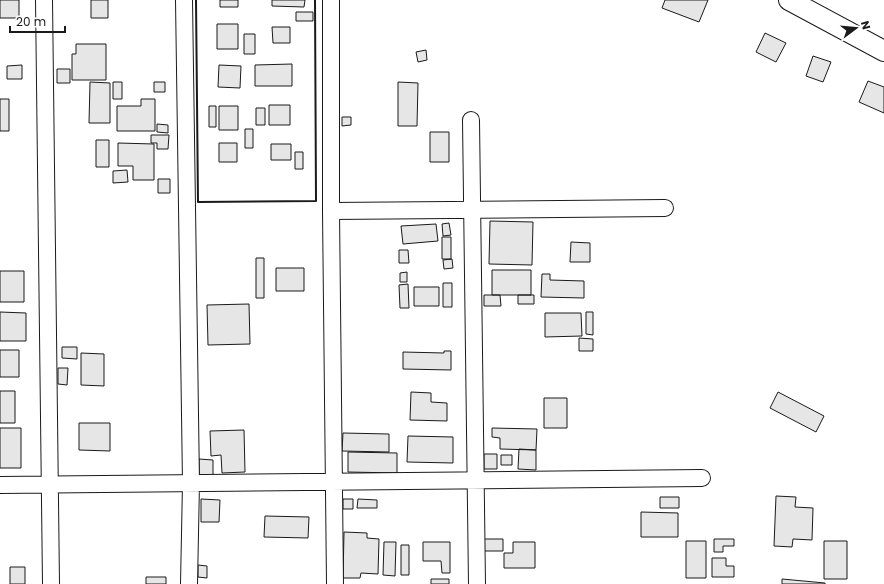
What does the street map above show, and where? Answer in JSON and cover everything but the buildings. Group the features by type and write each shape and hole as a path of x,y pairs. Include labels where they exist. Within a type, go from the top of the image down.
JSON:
{"street":[{"path":"44,0 51,584"},
{"path":"184,0 191,483 189,584"},
{"path":"331,0 331,211 335,584"},
{"path":"789,0 884,51"},
{"path":"471,120 477,584"},
{"path":"331,211 665,208"},
{"path":"0,485 702,478"}],"wall":[{"path":"196,0 198,202 316,201 315,0"}]}
